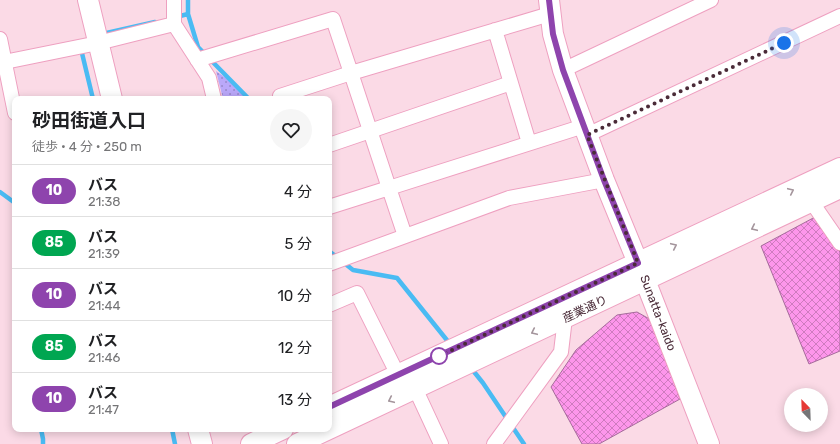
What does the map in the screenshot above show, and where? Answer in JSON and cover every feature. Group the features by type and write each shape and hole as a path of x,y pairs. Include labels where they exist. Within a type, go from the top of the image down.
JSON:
{"street":[{"path":"88,0 111,96"},
{"path":"174,0 174,24 208,78 213,96"},
{"path":"563,70 712,0"},
{"path":"280,96 495,30 550,7"},
{"name":"Sunatta-kaido","path":"550,7 553,34 563,70 604,180 642,271 709,444"},
{"path":"332,207 529,143 585,130 840,16"},
{"path":"197,60 333,19 405,236"},
{"path":"2,62 98,43 174,24"},
{"path":"495,30 529,143"},
{"path":"0,39 2,62 12,101"},
{"path":"332,144 511,83"},
{"name":"産業通り","path":"332,428 565,318 642,271 840,168"},
{"path":"332,263 510,198 604,180"},
{"name":"産業通り","path":"332,406 398,375 840,188"},
{"path":"811,201 840,243"},
{"path":"332,304 357,293 398,375 415,388 441,444"},
{"path":"494,444 561,352 565,318"},
{"path":"199,432 202,444"},
{"path":"251,444 277,432"},
{"name":"産業通り","path":"297,444 323,432"}],"shaded area":[{"path":"216,71 233,83 244,96 222,96"}],"building":[{"path":"815,217 840,252 840,351 809,364 761,246"},
{"path":"637,312 653,321 680,399 599,444 582,444 551,387 576,350 617,315"}],"waterway":[{"path":"188,0 188,14 198,47 246,96"},
{"path":"176,17 188,14"},
{"path":"102,34 155,22"},
{"path":"81,49 92,96"},
{"path":"0,192 12,201"},
{"path":"332,253 353,270 397,278 450,344"},
{"path":"471,368 483,383 524,444"},
{"path":"42,432 43,444"},
{"path":"173,432 175,444"}],"bus line":[{"name":"10","path":"332,406 638,263 604,180 563,70 553,34 549,0"}],"route":[{"path":"439,356 638,263 587,135 784,43"}]}
